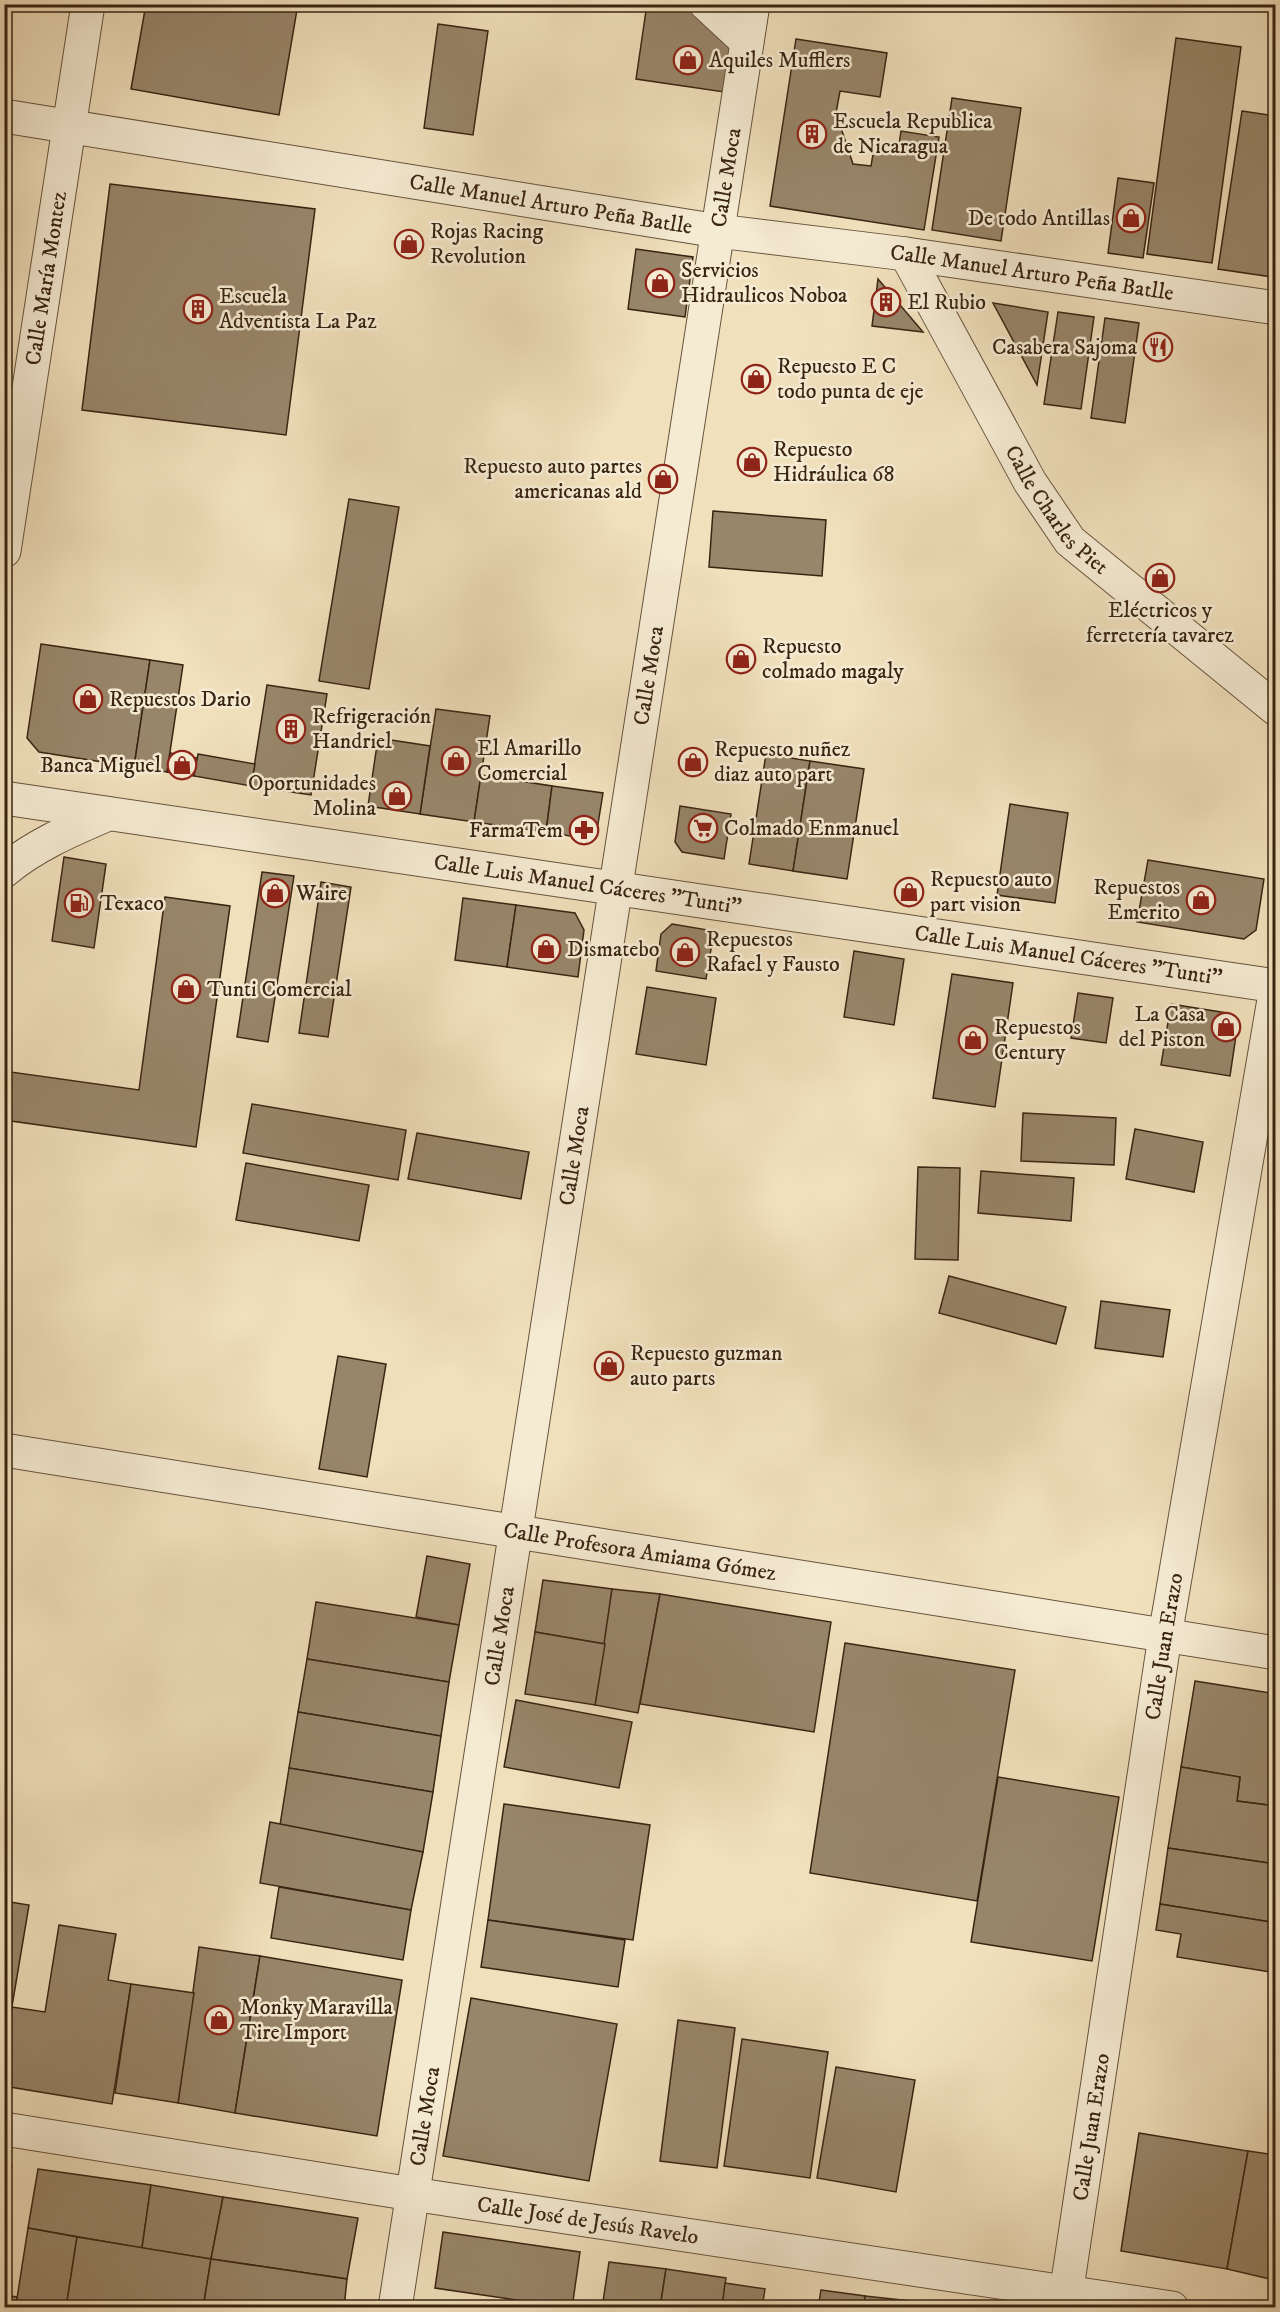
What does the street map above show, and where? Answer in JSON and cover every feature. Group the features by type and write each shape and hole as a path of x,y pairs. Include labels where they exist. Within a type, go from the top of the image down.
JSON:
{"street":[{"name":"Calle María Montez","path":"4,551 88,4"},
{"path":"706,4 747,42"},
{"name":"Calle Moca","path":"394,2307 753,4"},
{"name":"Calle Manuel Arturo Peña Batlle","path":"4,116 718,231 906,254 1275,308"},
{"name":"Calle Charles Piet","path":"906,254 1030,482 1070,541 1275,709"},
{"name":"Calle Luis Manuel Cáceres \"Tunti\"","path":"4,798 1275,987"},
{"path":"4,871 23,855 108,814"},
{"name":"Calle Juan Erazo","path":"1065,2300 1166,1636 1275,987"},
{"name":"Calle Profesora Amiama Gómez","path":"4,1450 1275,1653"},
{"name":"Calle José de Jesús Ravelo","path":"4,2129 1065,2300 1172,2307"}],"building":[{"path":"146,4 298,4 279,115 131,89"},
{"name":"Aquiles Mufflers","path":"647,4 695,4 739,41 731,93 636,79"},
{"path":"438,24 488,31 473,135 424,128"},
{"path":"1176,38 1241,47 1212,263 1147,254"},
{"name":"Escuela Republica de Nicaragua","path":"796,39 887,53 880,97 840,91 836,113 853,164 871,166 874,148 898,152 901,131 939,137 924,230 770,206"},
{"path":"952,98 1021,108 1001,241 932,230"},
{"path":"1242,111 1276,116 1276,255 1272,277 1218,269"},
{"name":"De todo Antillas","path":"1118,178 1154,183 1143,258 1108,253"},
{"name":"Escuela Adventista La Paz","path":"110,184 315,209 286,435 82,410"},
{"name":"Servicios Hidraulicos Noboa","path":"636,249 693,257 685,317 628,309"},
{"name":"El Rubio","path":"878,279 923,332 872,326"},
{"path":"993,303 1048,312 1037,385"},
{"path":"1058,312 1094,317 1081,409 1044,404"},
{"path":"1105,318 1139,323 1125,423 1091,418"},
{"path":"349,499 399,507 369,689 319,681"},
{"path":"713,511 826,520 822,576 709,567"},
{"name":"Repuestos Dario","path":"41,644 150,660 134,767 39,752 27,738"},
{"path":"150,660 183,665 167,772 134,767"},
{"name":"Refrigeración Handriel","path":"267,685 327,694 311,795 251,786"},
{"name":"El Amarillo Comercial","path":"436,709 490,716 474,822 420,814"},
{"path":"378,738 430,746 420,814 368,806"},
{"name":"Banca Miguel","path":"170,753 197,758 194,776 167,772"},
{"path":"198,754 255,764 251,786 194,776"},
{"path":"766,754 810,761 793,871 749,864"},
{"path":"810,761 864,769 847,879 793,871"},
{"path":"481,775 552,786 546,832 474,822"},
{"path":"552,786 603,793 597,830 588,839 546,832"},
{"path":"1010,804 1068,813 1055,903 997,895"},
{"name":"Colmado Enmanuel","path":"680,806 731,814 724,859 682,852 675,842"},
{"name":"Texaco","path":"64,857 106,864 94,948 52,941"},
{"name":"Repuestos Emerito","path":"1148,860 1264,879 1256,930 1244,939 1137,922"},
{"path":"262,872 294,876 268,1042 237,1037"},
{"path":"321,882 351,887 328,1037 299,1033"},
{"name":"Tunti Comercial","path":"165,897 230,906 196,1147 4,1120 4,1071 139,1090"},
{"path":"463,898 516,905 507,967 455,960"},
{"name":"Dismatebo","path":"516,905 575,913 584,930 578,977 507,967"},
{"name":"Repuestos Rafael y Fausto","path":"672,924 714,931 706,979 656,971 661,934"},
{"path":"854,951 904,959 894,1025 844,1017"},
{"name":"Repuestos Century","path":"952,974 1013,983 995,1107 933,1098"},
{"path":"647,987 716,998 706,1065 636,1054"},
{"path":"1078,993 1113,998 1106,1043 1071,1038"},
{"path":"1171,1004 1227,1013 1237,1029 1230,1076 1161,1065"},
{"path":"252,1104 406,1130 398,1180 243,1153"},
{"path":"1023,1113 1116,1118 1114,1165 1021,1161"},
{"path":"1135,1129 1203,1142 1194,1192 1126,1179"},
{"path":"417,1133 529,1152 521,1199 408,1179"},
{"path":"246,1163 369,1185 359,1241 236,1220"},
{"path":"918,1167 960,1168 958,1260 915,1259"},
{"path":"981,1171 1074,1178 1071,1221 978,1213"},
{"path":"949,1276 1066,1307 1056,1344 939,1313"},
{"path":"1101,1301 1170,1310 1163,1357 1095,1348"},
{"path":"338,1356 386,1364 367,1477 319,1469"},
{"path":"427,1556 470,1564 459,1625 416,1617"},
{"path":"543,1580 612,1589 605,1644 535,1632"},
{"path":"612,1589 660,1594 638,1713 595,1705"},
{"path":"660,1594 831,1622 814,1732 640,1704"},
{"path":"316,1602 459,1625 449,1682 307,1659"},
{"path":"535,1632 605,1644 595,1705 525,1694"},
{"path":"845,1643 1015,1670 977,1901 810,1873"},
{"path":"307,1659 449,1682 441,1736 298,1712"},
{"path":"1195,1681 1276,1694 1276,1806 1237,1801 1240,1777 1181,1767"},
{"path":"516,1700 632,1722 619,1788 504,1767"},
{"path":"298,1712 441,1736 433,1792 289,1768"},
{"path":"1181,1767 1240,1777 1237,1801 1276,1806 1276,1864 1168,1848"},
{"path":"289,1768 433,1792 423,1852 280,1825"},
{"path":"998,1777 1119,1797 1092,1961 971,1942"},
{"path":"504,1804 650,1825 633,1940 488,1920"},
{"path":"270,1822 423,1852 411,1910 260,1883"},
{"path":"1168,1848 1276,1864 1276,1923 1160,1904"},
{"path":"279,1887 411,1910 403,1960 271,1938"},
{"path":"4,1901 29,1905 4,2054"},
{"path":"1160,1904 1276,1923 1276,1973 1177,1957 1181,1934 1156,1930"},
{"path":"488,1920 625,1940 618,1987 481,1967"},
{"path":"59,1925 116,1934 108,1980 131,1984 112,2104 4,2086 4,2054 12,2007 45,2012"},
{"path":"199,1947 260,1956 235,2113 178,2103"},
{"path":"260,1956 402,1980 377,2136 235,2113"},
{"path":"131,1984 194,1993 178,2103 115,2093"},
{"path":"471,1998 617,2024 589,2181 443,2156"},
{"path":"678,2020 735,2028 717,2168 660,2161"},
{"path":"742,2039 828,2052 810,2178 724,2166"},
{"path":"836,2067 915,2080 896,2192 817,2178"},
{"path":"1139,2133 1248,2151 1227,2269 1121,2251"},
{"path":"1248,2151 1276,2155 1276,2248 1270,2279 1227,2269"},
{"path":"4,2164 12,2165 4,2206"},
{"path":"38,2169 151,2185 142,2248 28,2228"},
{"path":"151,2185 223,2197 211,2259 142,2248"},
{"path":"223,2197 358,2218 347,2279 211,2259"},
{"path":"28,2228 77,2237 66,2308 16,2305"},
{"path":"443,2232 580,2252 572,2308 435,2288"},
{"path":"77,2237 211,2259 203,2308 66,2308"},
{"path":"1276,2248 1276,2280 1270,2279"},
{"path":"211,2259 347,2279 344,2308 203,2308"},
{"path":"609,2262 666,2269 660,2308 602,2308"},
{"path":"666,2269 726,2278 722,2308 660,2308"},
{"path":"725,2283 765,2289 762,2308 722,2308"},
{"path":"821,2290 865,2296 864,2308 818,2308"},
{"path":"4,2295 17,2297 16,2305 29,2308 4,2308"},
{"path":"865,2296 976,2308 864,2308"}],"place":[{"name":"Aquiles Mufflers","path":"688,60"},
{"name":"Escuela Republica de Nicaragua","path":"812,134"},
{"name":"De todo Antillas","path":"1131,218"},
{"name":"Rojas Racing Revolution","path":"409,244"},
{"name":"Servicios Hidraulicos Noboa","path":"660,283"},
{"name":"El Rubio","path":"886,302"},
{"name":"Escuela Adventista La Paz","path":"198,309"},
{"name":"Casabera Sajoma","path":"1158,347"},
{"name":"Repuesto E C todo punta de eje","path":"756,379"},
{"name":"Repuesto Hidráulica 68","path":"752,462"},
{"name":"Repuesto auto partes americanas ald","path":"663,479"},
{"name":"Eléctricos y ferretería tavarez","path":"1160,578"},
{"name":"Repuesto colmado magaly","path":"741,659"},
{"name":"Repuestos Dario","path":"88,699"},
{"name":"Refrigeración Handriel","path":"291,729"},
{"name":"El Amarillo Comercial","path":"456,761"},
{"name":"Repuesto nuñez diaz auto part","path":"693,762"},
{"name":"Banca Miguel","path":"182,765"},
{"name":"Oportunidades Molina","path":"397,796"},
{"name":"Colmado Enmanuel","path":"703,828"},
{"name":"FarmaTem","path":"584,830"},
{"name":"Repuesto auto part vision","path":"909,892"},
{"name":"Waire","path":"275,893"},
{"name":"Repuestos Emerito","path":"1201,900"},
{"name":"Texaco","path":"79,903"},
{"name":"Dismatebo","path":"546,949"},
{"name":"Repuestos Rafael y Fausto","path":"685,952"},
{"name":"Tunti Comercial","path":"186,989"},
{"name":"La Casa del Piston","path":"1226,1027"},
{"name":"Repuestos Century","path":"973,1040"},
{"name":"Repuesto guzman auto parts","path":"609,1366"},
{"name":"Monky Maravilla Tire Import","path":"219,2020"}]}
